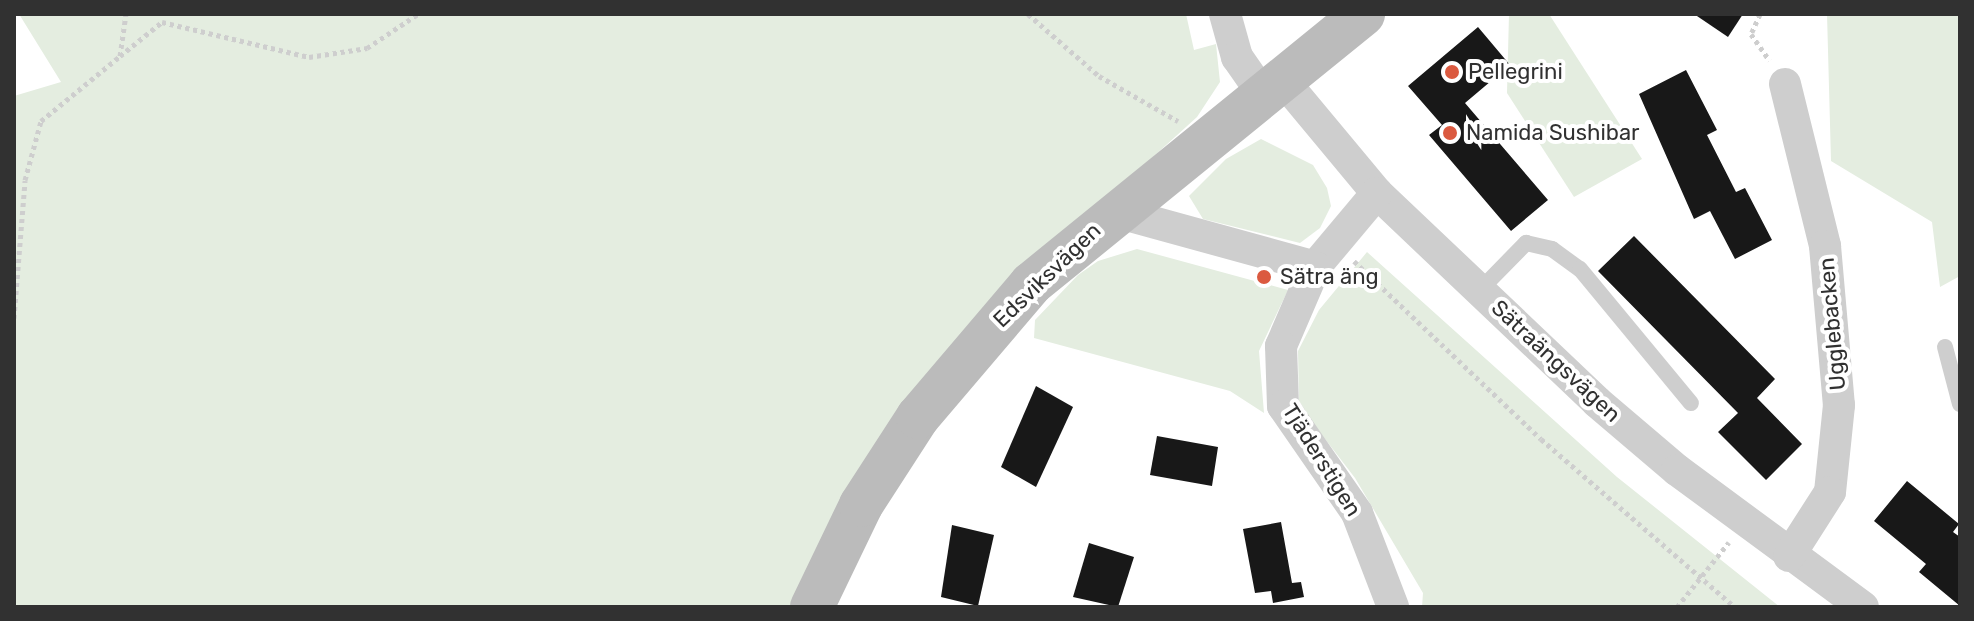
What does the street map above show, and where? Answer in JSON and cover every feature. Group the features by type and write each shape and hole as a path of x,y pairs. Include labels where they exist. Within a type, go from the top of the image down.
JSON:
{"street":[{"name":"Sätraängsvägen","path":"1225,14 1237,57 1272,86 1377,193 1597,402 1744,522 1863,607"},
{"name":"Edsviksvägen","path":"812,607 861,505 918,417 1031,284 1363,14"},
{"name":"Ugglebacken","path":"1785,84 1825,246 1839,405 1830,492 1789,556"},
{"name":"Tjäderstigen","path":"1377,193 1326,256 1281,346 1283,406 1357,513 1393,607"},
{"path":"1116,212 1326,256"}],"lane":[{"path":"1480,290 1526,243 1552,249 1580,269 1691,403"},
{"path":"1945,347 1960,404"}],"path":[{"path":"120,56 126,14"},
{"path":"14,318 25,180 41,121 162,22 309,57 367,48 418,14"},
{"path":"1028,14 1099,76 1193,129 1205,119 1222,128"},
{"path":"1760,14 1751,34 1785,84"},
{"path":"1326,256 1699,582 1735,607"},
{"path":"1677,607 1744,522"}],"shaded area":[{"path":"19,14 1186,14 1194,50 1216,44 1220,82 1197,117 968,325 844,499 795,607 14,607 14,96 61,82"},
{"path":"1509,14 1549,14 1642,159 1574,197 1507,93"},
{"path":"1827,14 1960,14 1960,276 1940,287 1932,222 1831,161"},
{"path":"1261,139 1313,165 1327,188 1331,206 1320,228 1300,243 1203,219 1189,196 1226,159"},
{"path":"1137,249 1288,290 1259,351 1264,413 1230,391 1034,338 1035,320 1078,275 1098,261"},
{"path":"1367,252 1617,477 1780,607 1422,607 1423,593 1355,478 1299,405 1298,351 1319,310"}],"building":[{"path":"1694,14 1743,14 1728,37"},
{"path":"1478,27 1510,65 1465,103 1548,200 1511,231 1429,135 1442,125 1408,86"},
{"path":"1686,70 1717,130 1707,135 1736,192 1745,188 1772,240 1735,259 1710,211 1694,219 1639,94"},
{"path":"1634,236 1775,379 1757,398 1802,444 1766,480 1718,432 1738,413 1598,271"},
{"path":"1036,386 1073,407 1036,487 1001,467"},
{"path":"1157,436 1218,447 1212,486 1150,475"},
{"path":"1907,481 1959,524 1953,532 1960,537 1960,606 1919,572 1926,564 1874,521"},
{"path":"1281,522 1292,583 1301,582 1304,597 1273,603 1271,591 1255,593 1243,529"},
{"path":"952,525 994,535 978,606 941,597"},
{"path":"1089,543 1134,557 1118,607 1073,597"}],"place":[{"name":"Pellegrini","path":"1452,72"},
{"name":"Namida Sushibar","path":"1450,133"},
{"name":"Sätra äng","path":"1264,277"}]}
